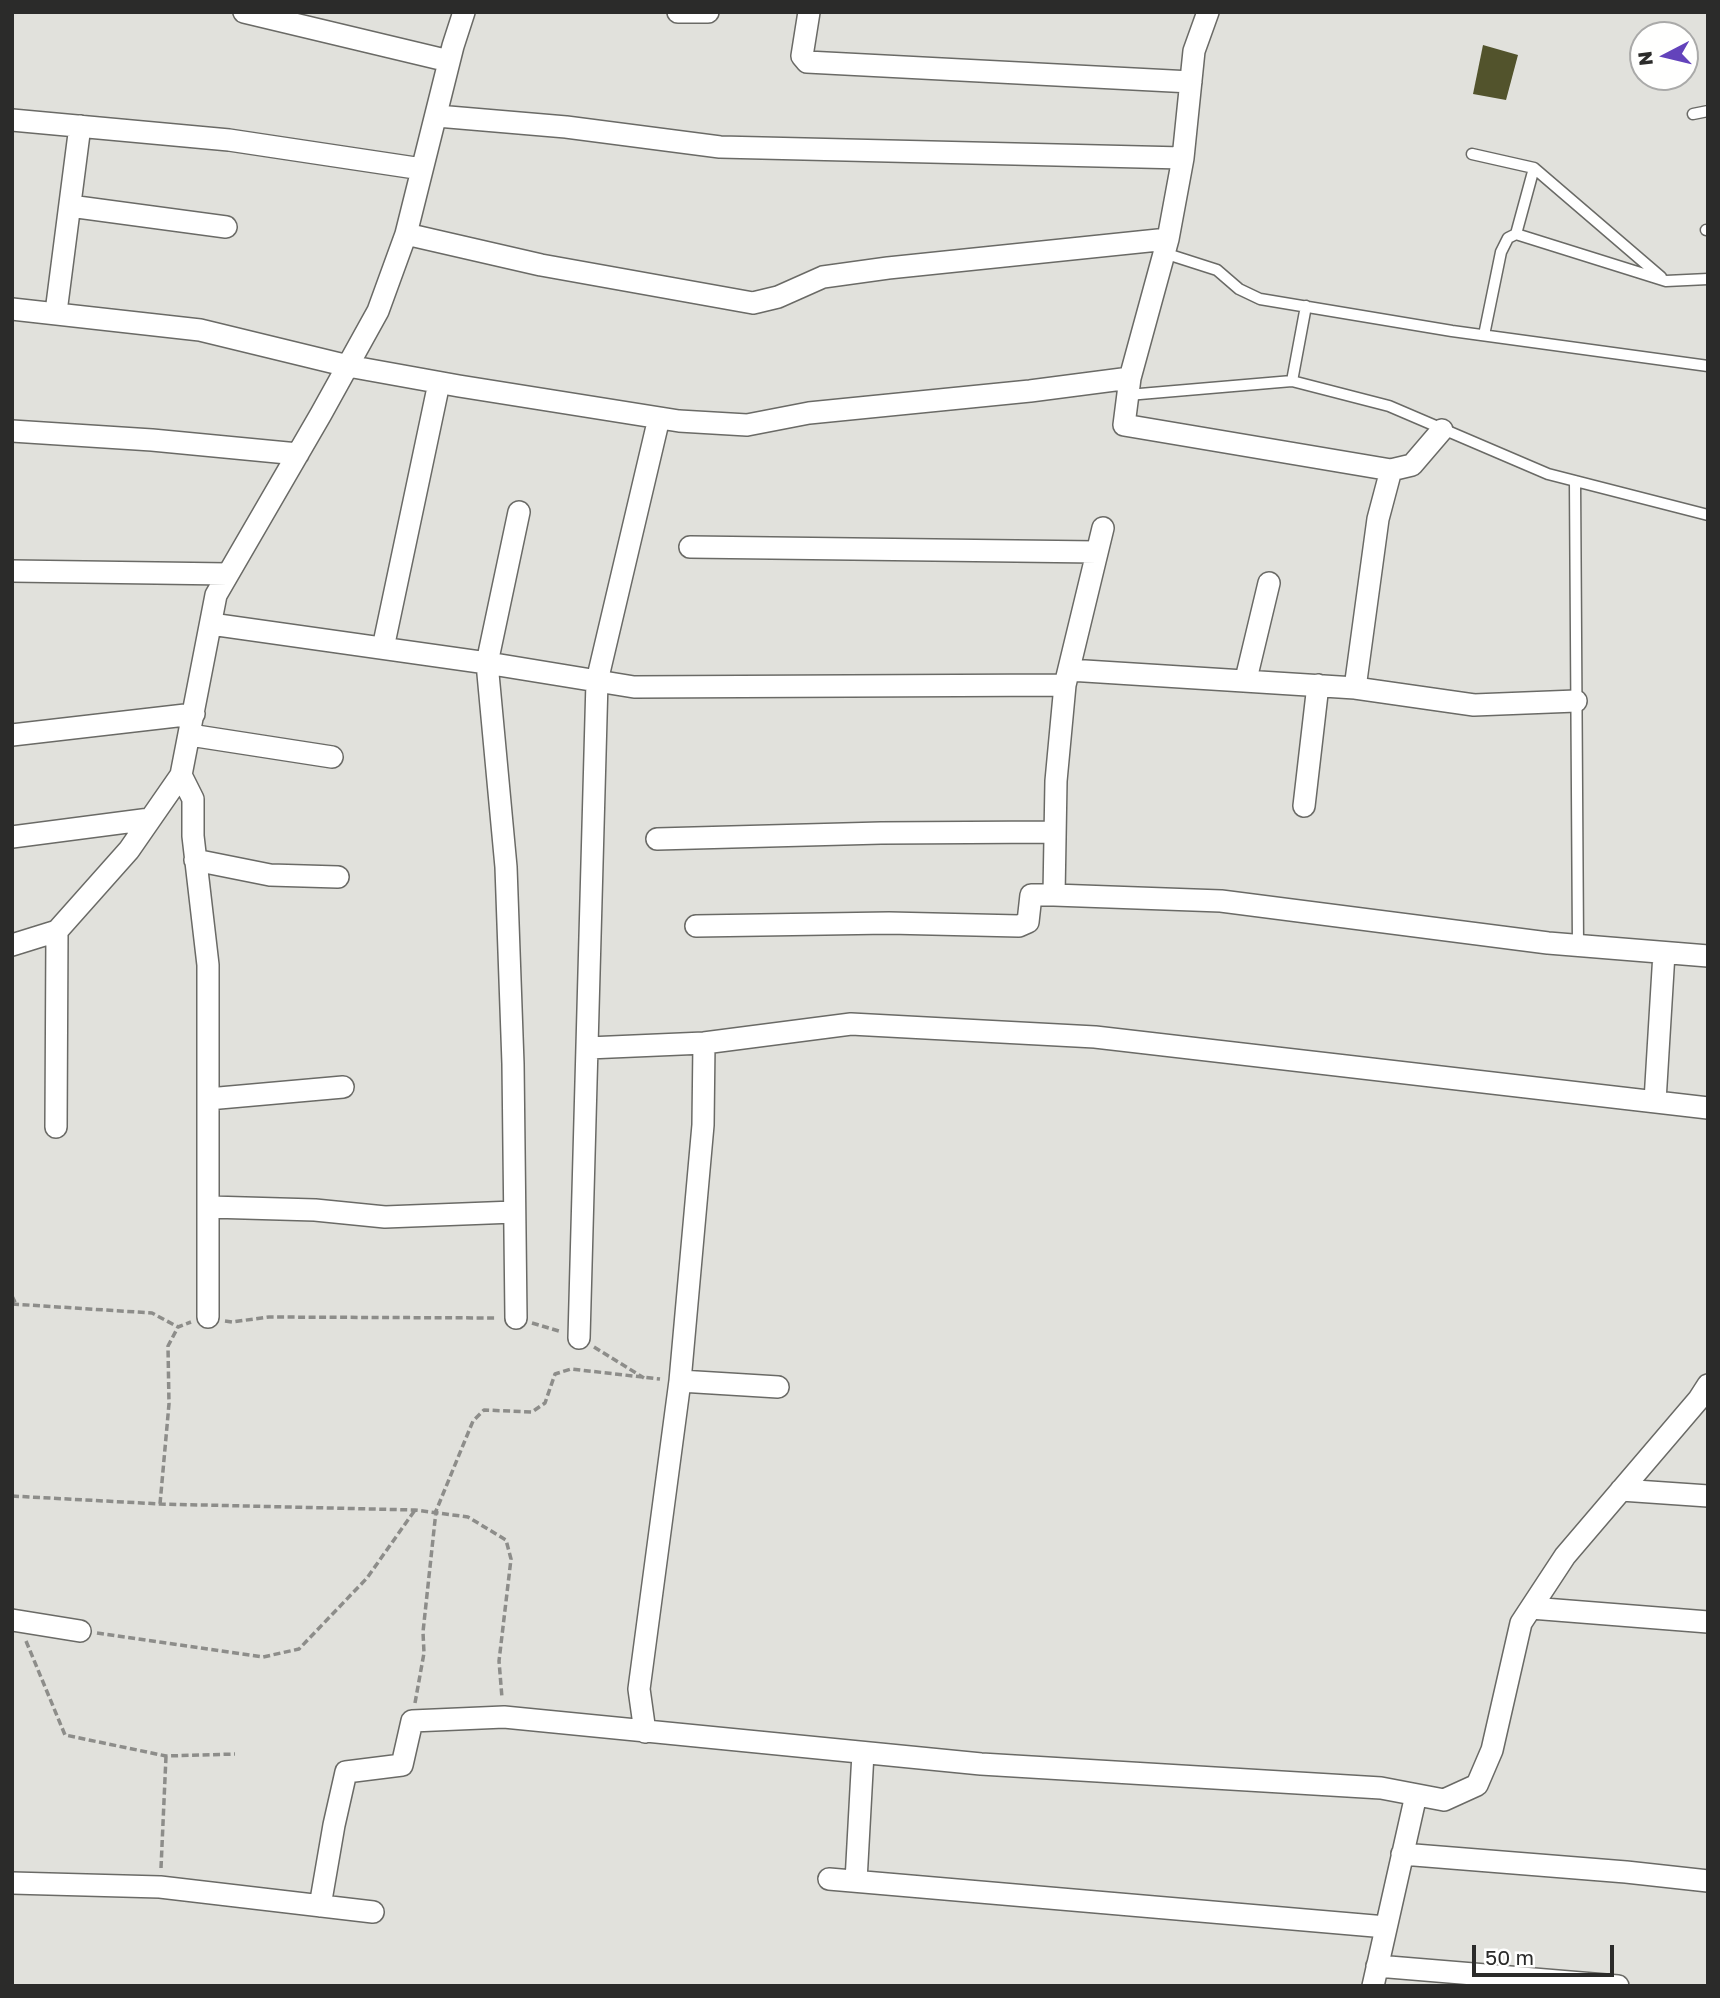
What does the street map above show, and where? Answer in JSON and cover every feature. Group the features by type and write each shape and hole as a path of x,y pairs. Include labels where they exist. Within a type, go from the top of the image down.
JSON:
{"street":[{"path":"244,12 449,61"},
{"path":"12,945 57,931 129,850 181,775 216,595 378,311 406,234 449,61 464,12"},
{"path":"678,12 708,12"},
{"path":"809,12 802,56 807,62 1191,82"},
{"path":"1208,12 1194,51 1183,158 1166,246 1129,386 1124,425 1391,470 1412,465 1442,430"},
{"path":"436,116 566,127 720,147 1183,158"},
{"path":"12,120 229,140 422,169"},
{"path":"57,312 80,126"},
{"path":"70,206 226,227"},
{"path":"406,234 541,265 753,303 778,297 823,277 888,268 1166,246"},
{"path":"12,309 200,330 348,366 439,383 659,418 747,425 809,413 1030,391 1129,386"},
{"path":"383,648 439,383"},
{"path":"579,1338 597,681 659,418"},
{"path":"12,432 152,440 298,454"},
{"path":"1355,688 1378,519 1391,470"},
{"path":"516,1318 513,1064 506,867 486,663 519,512"},
{"path":"1054,895 1056,781 1067,677 1103,528"},
{"path":"690,547 1097,552"},
{"path":"12,571 228,574"},
{"path":"1246,679 1269,583"},
{"path":"211,624 634,687 681,689 1067,677 1246,679 1355,688 1474,705 1576,701"},
{"path":"1304,806 1318,685"},
{"path":"12,735 192,724 332,757"},
{"path":"181,775 193,799 195,860 208,965 208,1317"},
{"path":"12,837 150,819"},
{"path":"657,839 881,832 1055,832"},
{"path":"195,860 270,875 338,877"},
{"path":"696,926 889,923 1019,926 1028,922 1031,895 1054,895 1221,901 1578,945 1708,956"},
{"path":"56,1127 57,931"},
{"path":"1655,1101 1664,953"},
{"path":"588,1048 704,1043 851,1024 1095,1037 1708,1108"},
{"path":"645,1732 639,1689 680,1381 703,1125 704,1043"},
{"path":"208,1099 343,1087"},
{"path":"210,1207 315,1210 385,1217 514,1212"},
{"path":"680,1381 778,1387"},
{"path":"320,1906 346,1772 402,1765 412,1721 504,1717 981,1764 1381,1788 1444,1800 1477,1785 1492,1750 1521,1623 1564,1556 1699,1399 1708,1385"},
{"path":"1621,1490 1708,1496"},
{"path":"1531,1608 1708,1622"},
{"path":"15,1621 80,1631"},
{"path":"856,1881 863,1753"},
{"path":"1416,1795 1375,1976 1618,1986"},
{"path":"1402,1854 1708,1881"},
{"path":"829,1879 1386,1927"},
{"path":"12,1883 160,1887 373,1912"}],"lane":[{"path":"1693,114 1708,111"},
{"path":"1472,153 1534,167 1666,281"},
{"path":"1516,234 1534,167"},
{"path":"1484,335 1501,252 1508,238 1516,234 1666,281 1708,279"},
{"path":"1166,246 1217,270 1238,289 1260,299 1484,335 1708,366"},
{"path":"1292,382 1306,306"},
{"path":"1129,386 1292,382 1368,399 1548,474 1708,515"},
{"path":"1575,481 1578,945"}],"path":[{"path":"12,1296 14,1304 152,1313 178,1327"},
{"path":"160,1504 169,1404 168,1346 178,1327 208,1317 232,1322 269,1317 516,1318 579,1338 644,1378"},
{"path":"412,1721 424,1653 423,1632 436,1511 473,1421 484,1410 532,1412 545,1403 555,1374 571,1369 680,1381"},
{"path":"12,1496 160,1504 415,1510 468,1517 506,1540 510,1559 499,1661 504,1717"},
{"path":"80,1631 263,1657 299,1649 368,1578 415,1510"},
{"path":"15,1621 65,1735 166,1756 235,1754"},
{"path":"160,1887 166,1756"}],"building":[{"path":"1483,45 1518,55 1506,100 1473,94"}]}
